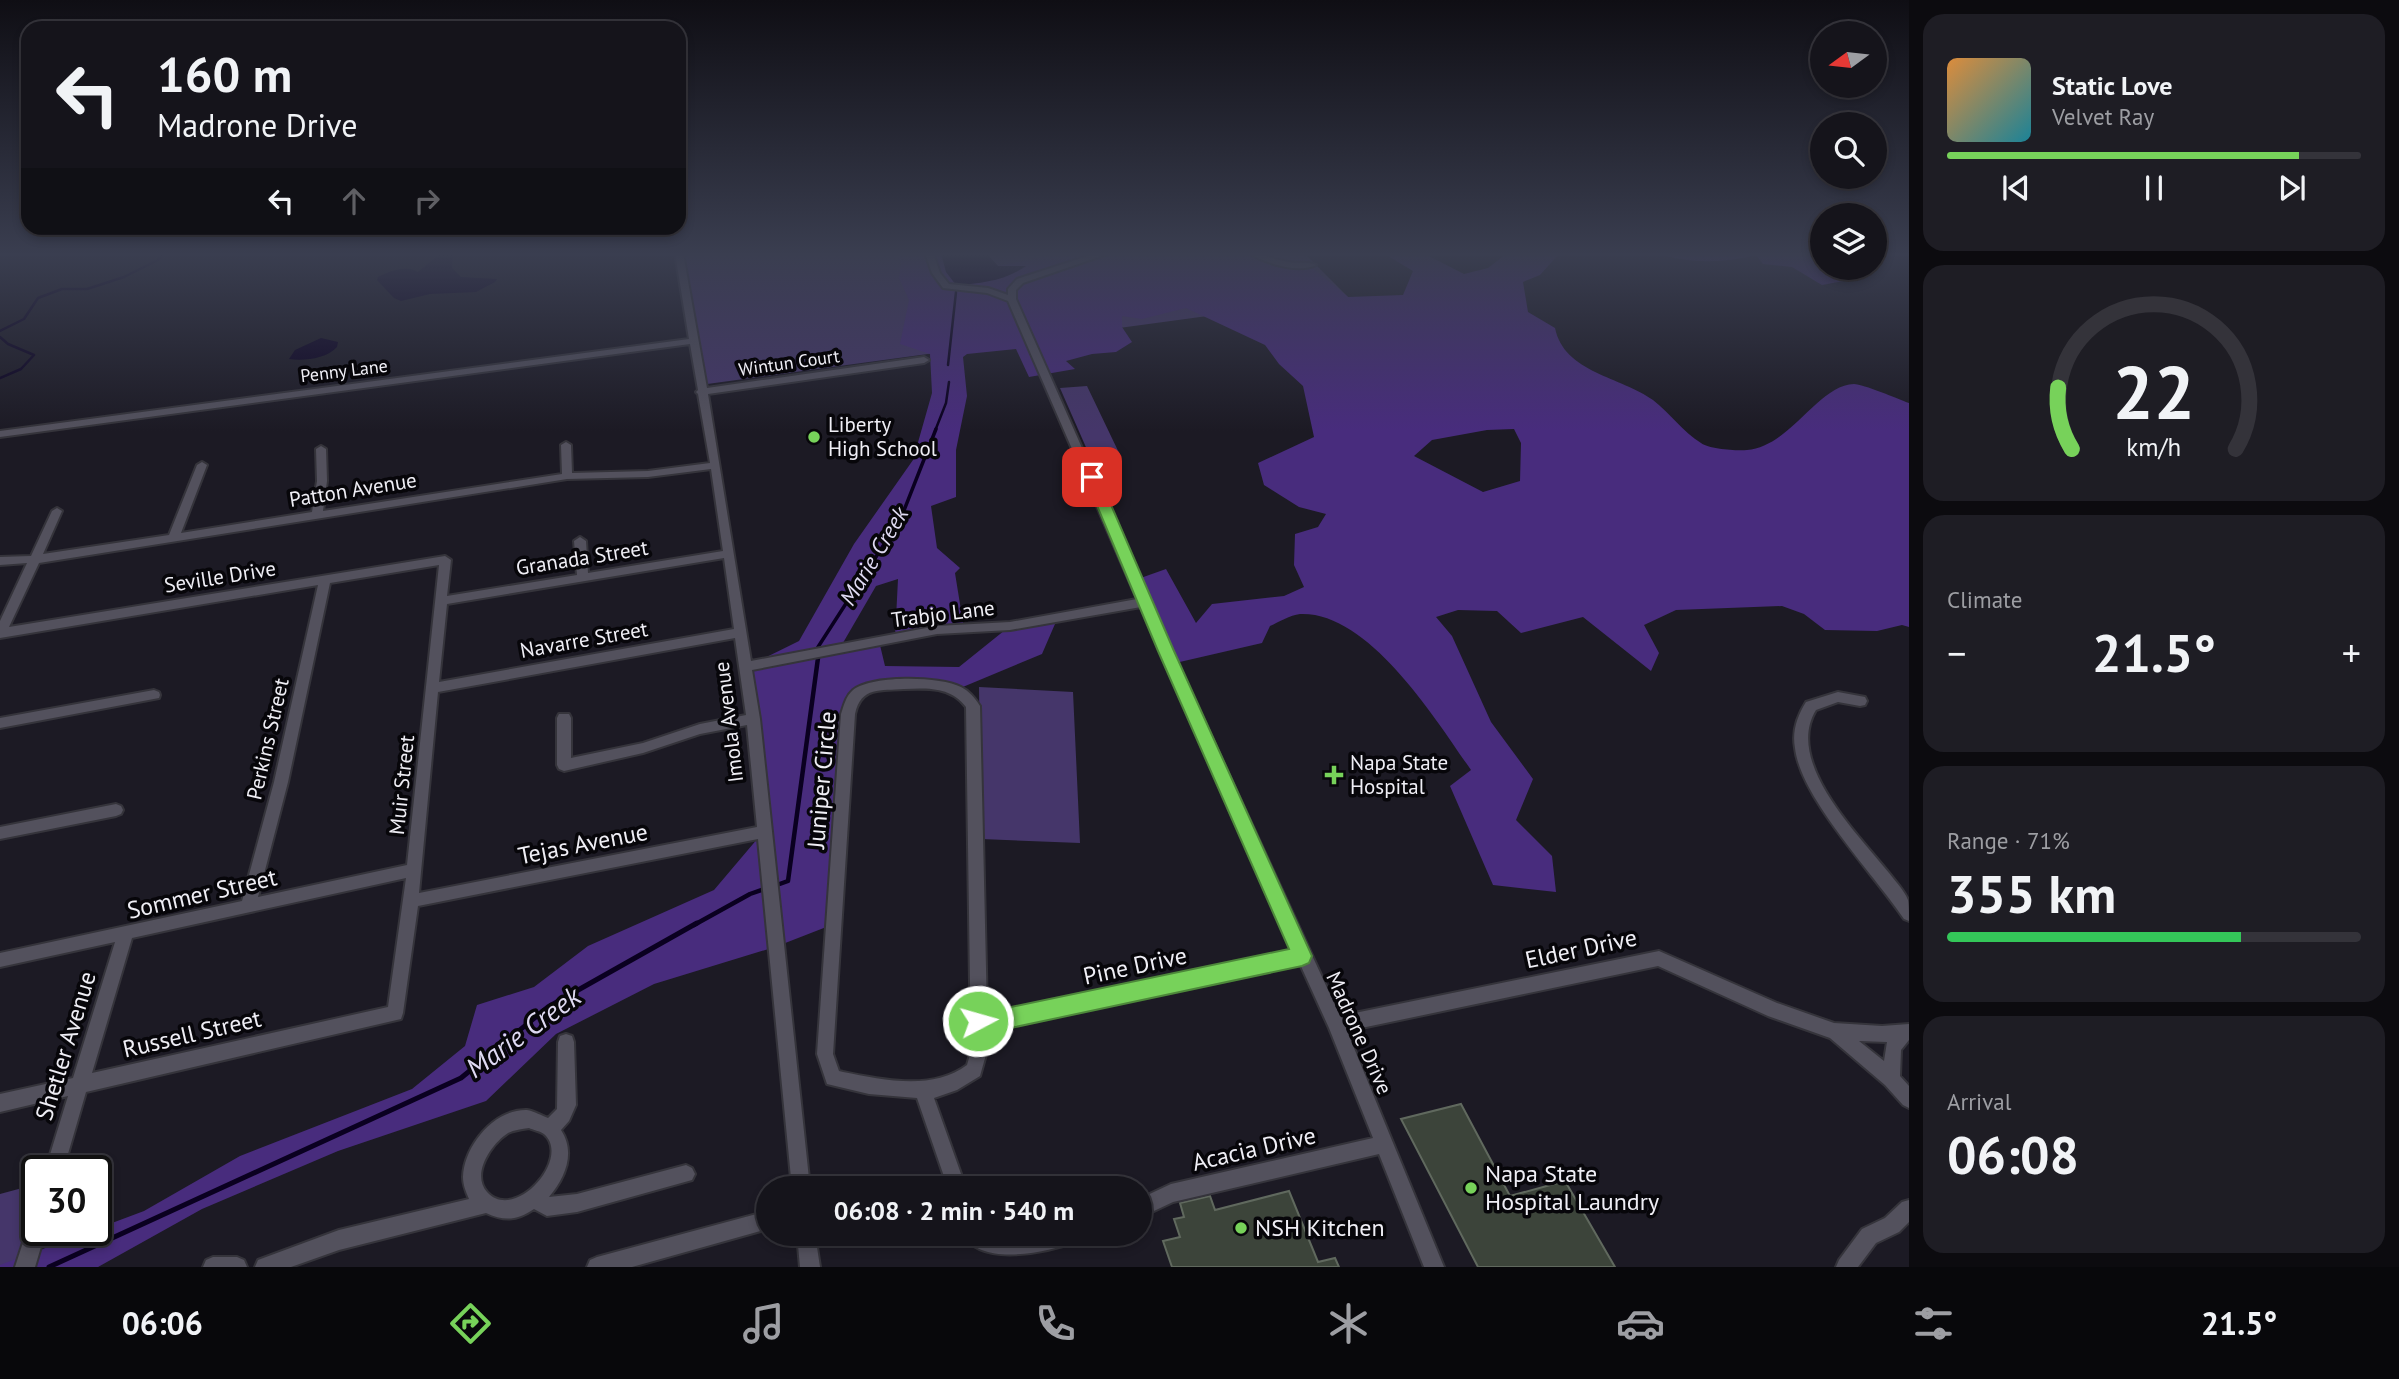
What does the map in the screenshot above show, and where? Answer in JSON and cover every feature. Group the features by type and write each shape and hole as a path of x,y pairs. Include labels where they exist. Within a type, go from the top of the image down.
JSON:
{"street":[{"name":"Imola Avenue","path":"688,312 753,719 800,1176"},
{"name":"Madrone Drive","path":"1018,312 1302,956 1336,1025 1434,1267"},
{"name":"Penny Lane","path":"0,434 692,341"},
{"name":"Wintun Court","path":"701,392 924,360"},
{"path":"566,444 567,476"},
{"path":"317,515 322,481 321,449"},
{"path":"174,537 202,466"},
{"name":"Patton Avenue","path":"0,561 37,559 567,476 648,474 713,466"},
{"path":"0,633 37,559 57,511"},
{"path":"580,541 583,578"},
{"name":"Granada Street","path":"442,601 728,554"},
{"name":"Seville Drive","path":"0,633 446,560"},
{"name":"Muir Street","path":"395,1013 411,901 446,560"},
{"name":"Perkins Street","path":"248,906 281,782 325,580"},
{"name":"Trabjo Lane","path":"746,667 937,630 1010,626 1145,602"},
{"name":"Navarre Street","path":"434,688 741,632"},
{"name":"Juniper Circle","path":"879,686 949,686 967,695 973,706 979,1051 974,1070 962,1080 946,1086 922,1089 847,1082 833,1078 825,1054 848,714 852,698 862,689 879,686"},
{"path":"0,723 154,695"},
{"path":"1860,701 1838,697 1811,705 1802,727 1802,754 1829,805 1890,884 1909,914"},
{"path":"564,718 564,765 643,748 700,729 753,719"},
{"path":"0,832 116,810"},
{"name":"Tejas Avenue","path":"411,901 764,832"},
{"name":"Sommer Street","path":"0,960 125,935 414,870"},
{"name":"Shetler Avenue","path":"59,1155 125,935"},
{"name":"Pine Drive","path":"978,1021 1006,1019 1302,956"},
{"name":"Elder Drive","path":"1336,1025 1659,958 1774,1010 1834,1031 1905,1032"},
{"name":"Russell Street","path":"0,1103 395,1013"},
{"path":"1834,1031 1891,1079 1909,1099"},
{"path":"1891,1079 1893,1047 1905,1032"},
{"path":"551,1128 563,1115 567,1105 566,1042"},
{"path":"922,1089 953,1176"},
{"path":"528,1119 541,1121 551,1128 558,1138 561,1152 551,1181 535,1199 512,1209 497,1209 485,1204 472,1182 473,1167 488,1139 500,1128 528,1119"},
{"name":"Acacia Drive","path":"1152,1202 1171,1193 1384,1144"},
{"path":"535,1199 547,1207 578,1203 686,1174"},
{"path":"265,1267 339,1240 485,1204"},
{"path":"1846,1267 1869,1236 1892,1225 1909,1209"},
{"path":"597,1267 756,1223"},
{"path":"25,1267 31,1246"},
{"path":"807,1246 810,1267"},
{"path":"984,1246 1011,1249 1023,1246"},
{"path":"213,1267 237,1267"}],"shaded area":[{"path":"688,312 1237,312 700,385"},
{"path":"907,312 1169,312 1142,319 1122,316 1122,327 1132,342 1116,352 1092,354 1066,361 1075,369 1029,377 1016,349 967,354 963,357 967,396 956,450 956,497 931,506 937,548 960,568 955,573 964,629 895,638 898,579 876,586 840,648 879,641 885,666 959,667 1010,626 1058,617 1042,654 958,689 879,686 852,698 834,924 775,947 654,984 556,1034 486,1101 338,1151 202,1209 98,1267 0,1267 51,1246 112,1246 112,1223 144,1211 240,1156 412,1089 465,1046 477,1005 534,987 588,946 714,890 764,831 746,667 799,641 854,544 913,460 932,393 930,354 900,344"},
{"path":"1195,312 1528,312 1555,328 1570,355 1582,364 1653,400 1694,439 1716,448 1747,450 1777,439 1828,394 1841,387 1854,384 1909,403 1909,627 1902,625 1877,631 1825,630 1804,614 1782,606 1676,610 1644,625 1659,653 1651,671 1583,617 1521,633 1497,611 1458,610 1436,617 1452,636 1491,722 1533,779 1516,820 1552,856 1556,892 1493,885 1450,786 1471,770 1420,698 1375,649 1351,630 1326,618 1300,614 1270,626 1262,643 1171,664 1135,580 1166,569 1196,623 1212,604 1284,596 1304,587 1294,565 1295,534 1318,527 1326,514 1299,507 1264,485 1258,463 1314,437 1303,386 1279,364 1265,345","holes":["1514,429 1521,443 1520,481 1483,492 1414,456 1432,440 1487,430"]},
{"path":"321,338 338,342 337,347 314,358 289,359 295,350"},
{"path":"1087,386 1121,457 1092,461 1060,388"},
{"path":"979,687 1073,692 1080,843 981,839"},
{"path":"21,1188 21,1246 31,1246 25,1267 0,1267 0,1194"}],"building":[{"name":"Napa State Hospital Laundry","path":"1461,1104 1510,1196 1565,1181 1615,1267 1478,1267 1401,1119"},
{"name":"NSH Kitchen","path":"1289,1191 1318,1262 1335,1258 1339,1267 1172,1267 1163,1241 1180,1237 1174,1219 1184,1217 1180,1203 1210,1196 1215,1210"}],"waterway":[{"path":"0,331 24,319 29,312"},
{"name":"Marie Creek","path":"948,365 954,312"},
{"path":"0,337 8,344 34,355 21,369 0,378"},
{"name":"Marie Creek","path":"935,431 946,403 949,382"},
{"name":"Marie Creek","path":"818,647 901,518 936,429"},
{"name":"Marie Creek","path":"774,886 788,881 818,658"},
{"name":"Marie Creek","path":"694,925 750,894 767,888"},
{"name":"Marie Creek","path":"49,1267 461,1078 548,1007 697,923"}],"place":[{"name":"Liberty High School","path":"814,437"},
{"name":"Napa State Hospital","path":"1334,775"},
{"name":"Napa State Hospital Laundry","path":"1471,1188"},
{"name":"NSH Kitchen","path":"1241,1228"}],"route":[{"path":"978,1021 1006,1019 1302,956 1092,477"}]}
